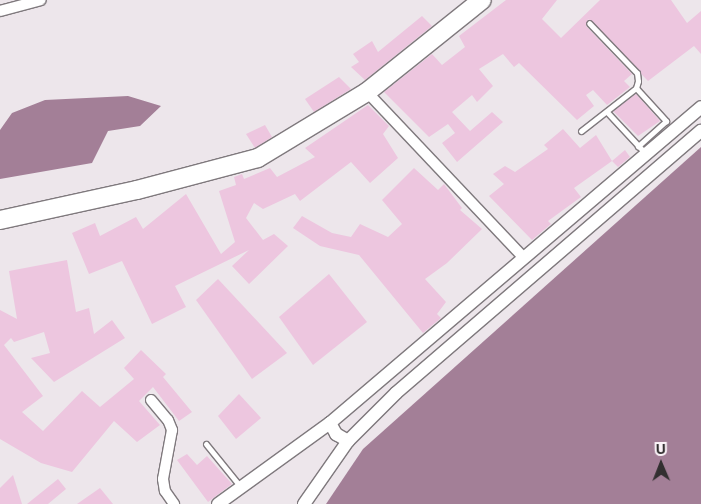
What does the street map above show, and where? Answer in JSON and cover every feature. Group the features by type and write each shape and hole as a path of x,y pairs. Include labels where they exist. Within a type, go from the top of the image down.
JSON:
{"highway":[{"path":"0,220 243,164 277,149 367,92 482,0"}],"street":[{"path":"0,11 41,0"},
{"path":"367,92 524,258"},
{"path":"218,504 330,423 524,258 666,130 701,107"},
{"path":"304,504 348,441 404,387 701,131"},
{"path":"641,153 653,172"},
{"path":"151,400 168,420 172,430 163,479 164,491 174,504"},
{"path":"330,423 336,434 348,441"}],"lane":[{"path":"581,132 636,88 637,73 589,23"},
{"path":"636,88 665,118 666,130"},
{"path":"607,112 641,153"},
{"path":"206,444 242,488"}],"shaded area":[{"path":"128,96 161,106 140,126 108,131 92,163 0,179 0,130 12,113 45,100"},
{"path":"701,147 701,504 326,504 363,449"}],"building":[{"path":"506,0 557,0 542,19 561,38 600,0 671,0 687,23 701,11 701,54 694,46 648,81 588,19 586,26 632,74 624,81 630,87 607,105 593,90 586,95 594,106 577,120 519,63 514,67 503,54 479,69 493,86 477,102 472,95 452,112 470,131 492,112 503,122 457,162 442,143 455,133 448,124 429,137 384,92 432,54 442,65 465,47 459,36"},
{"path":"422,16 432,26 365,80 351,67 359,62 353,54 372,41 378,52"},
{"path":"339,77 351,89 314,112 305,99"},
{"path":"636,94 660,121 638,136 613,111"},
{"path":"368,105 389,126 383,134 398,158 370,183 351,162 300,201 295,194 263,209 254,203 246,218 263,240 274,234 288,246 249,284 232,266 249,250 175,286 186,307 152,324 122,261 89,274 72,233 95,223 100,236 136,217 143,229 186,194 221,254 235,242 219,191 236,185 234,177 242,174 244,179 270,168 277,177 315,157 305,148"},
{"path":"265,125 272,137 255,148 246,134"},
{"path":"563,129 580,148 596,135 612,161 574,188 581,197 548,221 551,224 532,240 489,196 504,184 493,174 505,166 515,172 548,149 544,145"},
{"path":"625,150 630,157 618,167 612,161"},
{"path":"414,168 438,190 444,184 462,208 460,210 482,229 447,263 425,279 446,302 437,314 441,318 423,333 359,255 320,246 293,228 302,216 332,233 351,237 360,224 388,237 402,224 382,200"},
{"path":"67,260 76,312 89,308 94,334 112,320 125,338 54,382 31,358 50,353 44,332 14,342 11,338 4,345 43,396 22,412 43,431 82,391 100,407 134,379 124,368 141,350 166,374 163,377 192,412 179,421 153,387 139,401 160,425 137,442 114,421 72,472 41,463 0,439 0,310 17,319 9,271"},
{"path":"329,274 367,322 313,365 279,317"},
{"path":"218,279 287,353 252,379 196,300"},
{"path":"239,394 261,418 236,439 218,416"},
{"path":"187,454 197,465 207,456 232,484 208,502 177,460"},
{"path":"13,475 22,504 0,504 0,488"},
{"path":"58,479 66,489 48,504 27,504"},
{"path":"100,488 113,504 77,504"}]}
